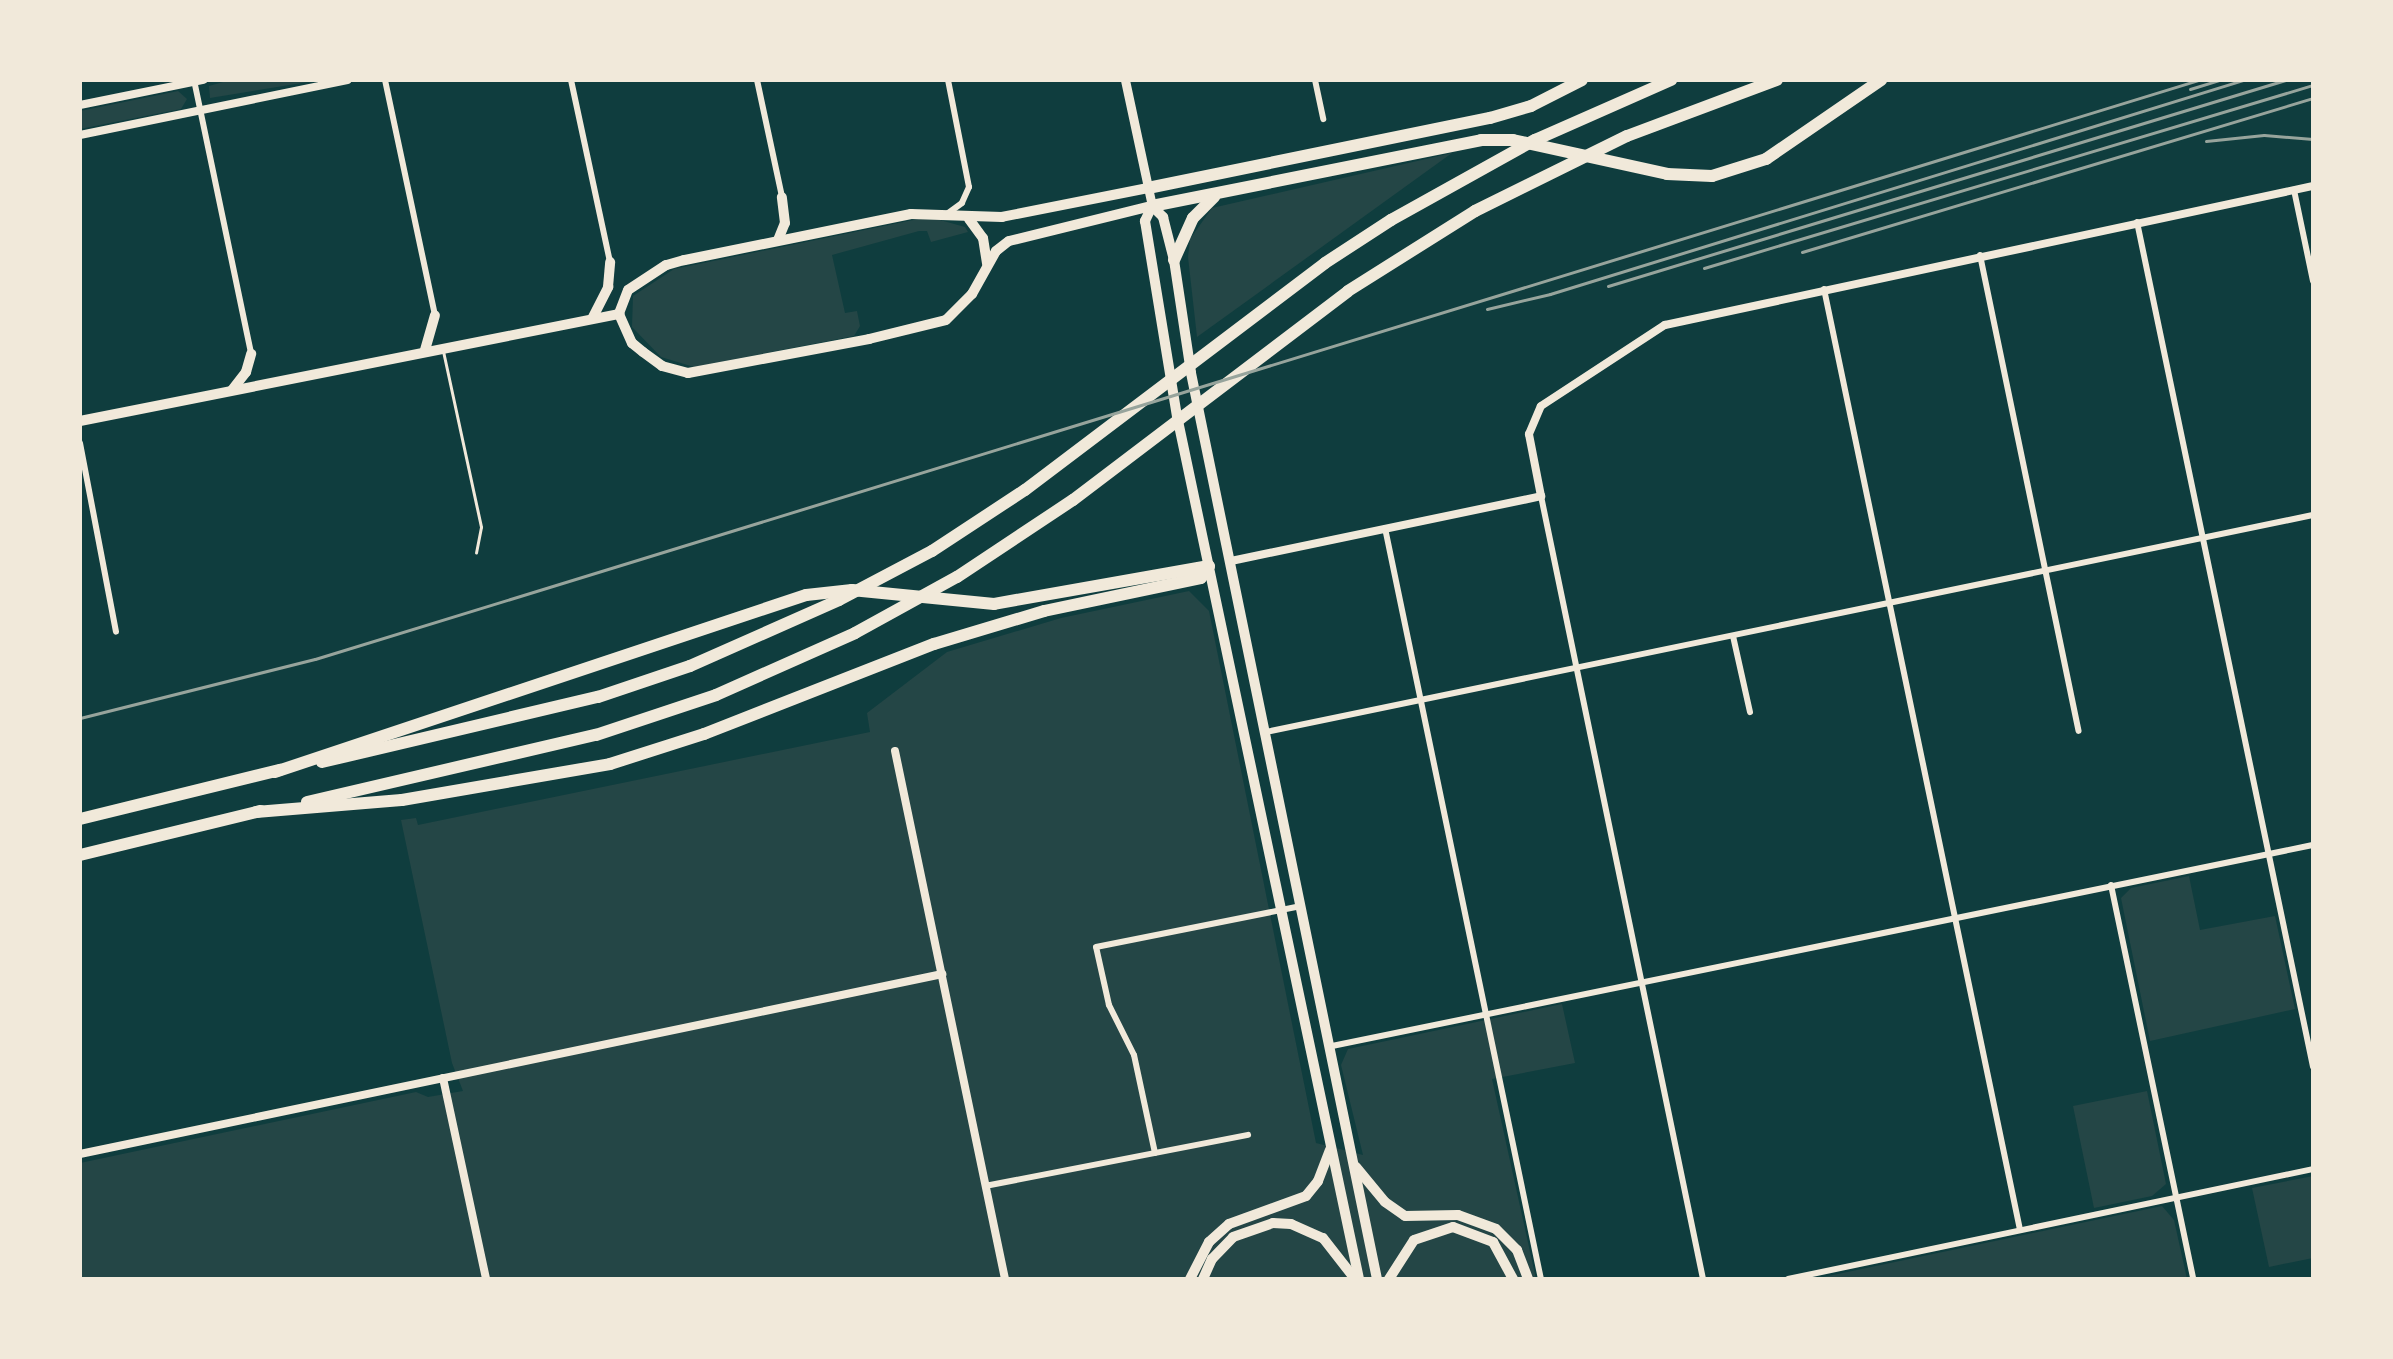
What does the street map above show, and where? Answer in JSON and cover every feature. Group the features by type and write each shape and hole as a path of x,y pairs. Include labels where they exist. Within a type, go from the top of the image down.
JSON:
{"highway":[{"path":"1148,188 1490,118 1531,106 1582,80"},
{"path":"80,819 598,697 755,640 932,551 1025,490 1325,263 1391,220 1535,140 1671,80"},
{"path":"80,855 596,735 716,695 831,645 957,577 1051,515 1348,291 1411,250 1540,176 1707,104 1777,80"},
{"path":"1152,206 1498,140 1667,174 1712,176 1766,159 1881,80"},
{"path":"1174,260 1193,218 1217,195"},
{"path":"275,772 780,601 828,591 994,604 1209,566"},
{"path":"256,812 402,800 565,775 659,750 868,669 1044,611 1201,578 1209,566"}],"main road":[{"path":"1125,80 1152,206 1163,217 1174,260 1191,373 1332,1046 1377,1279"},
{"path":"1148,188 1039,211 969,219 911,214 666,265 628,290 619,314 632,343 662,366 705,372 929,327 962,307 987,264 1003,246 1026,233 1152,206"},
{"path":"778,240 785,223 782,197"},
{"path":"1152,206 1145,221 1165,346 1357,1279"},
{"path":"969,219 983,238 987,264"},
{"path":"593,317 608,287 610,262"},
{"path":"80,421 442,346 619,314"},
{"path":"425,350 435,315"},
{"path":"232,390 248,369 251,354"},
{"path":"1209,566 1231,561"},
{"path":"1190,1279 1209,1242 1229,1224 1306,1196 1318,1181 1331,1148"},
{"path":"1355,1166 1385,1202 1405,1216 1458,1215 1496,1229 1517,1250 1528,1279"},
{"path":"1203,1279 1212,1259 1233,1237 1273,1223 1291,1224 1323,1238 1357,1279"},
{"path":"1389,1279 1414,1240 1453,1227 1493,1242 1513,1279"}],"street":[{"path":"80,135 347,80"},
{"path":"385,80 435,315"},
{"path":"571,80 610,262"},
{"path":"757,80 782,197"},
{"path":"946,215 967,195 966,164 948,80"},
{"path":"1315,80 1323,119"},
{"path":"80,105 197,81 251,354"},
{"path":"1703,1279 1541,496 1531,426 1541,406 1665,325 2313,186"},
{"path":"2294,190 2313,281"},
{"path":"2137,222 2313,1067"},
{"path":"1980,255 2079,731"},
{"path":"1824,289 2020,1230"},
{"path":"80,443 116,632"},
{"path":"1231,561 1541,496"},
{"path":"1266,732 2313,515"},
{"path":"1385,528 1541,1279"},
{"path":"1733,636 1750,712"},
{"path":"895,751 1005,1279"},
{"path":"1332,1046 2313,845"},
{"path":"2111,885 2193,1279"},
{"path":"1155,1153 1134,1055 1109,1005 1096,947 1302,905"},
{"path":"80,1154 942,974"},
{"path":"443,1078 486,1279"},
{"path":"985,1186 1248,1135"},
{"path":"1788,1279 2313,1169"}],"lane":[{"path":"442,346 481,527 476,553"}],"shaded area":[{"path":"230,80 320,80 210,98 209,86"},
{"path":"178,91 187,99 181,109 80,129 80,111"},
{"path":"1452,153 1197,337 1188,257 1190,239 1212,208"},
{"path":"918,219 940,220 965,227 968,232 931,242 927,231 919,231 832,255 845,313 857,311 860,326 854,336 694,367 661,357 632,327 633,296 674,269"},
{"path":"1189,591 1209,611 1316,1143 1363,1155 1341,1065 1348,1049 1562,1004 1575,1063 1492,1079 1536,1279 80,1279 80,1163 416,1092 428,1097 463,1091 452,1063 401,820 416,818 418,825 870,732 867,713 947,652 1061,618"},
{"path":"2189,876 2200,930 2275,916 2295,1009 2150,1041 2121,898 2131,888"},
{"path":"2147,1091 2166,1184 2152,1196 2094,1208 2073,1106"},
{"path":"2313,1176 2313,1258 2269,1267 2252,1188"},
{"path":"2162,1206 2174,1220 2187,1279 1814,1279"}],"railway":[{"path":"80,718 315,659 2198,80"},
{"path":"2190,89 2220,80"},
{"path":"1487,309 1550,294 2243,80"},
{"path":"1608,286 2285,80"},
{"path":"1704,268 2313,85"},
{"path":"1802,252 2313,98"},
{"path":"2206,141 2264,135 2313,139"}]}
